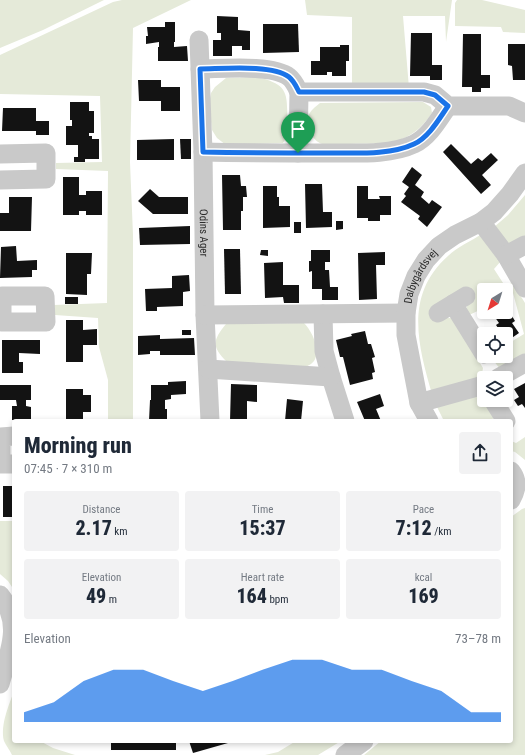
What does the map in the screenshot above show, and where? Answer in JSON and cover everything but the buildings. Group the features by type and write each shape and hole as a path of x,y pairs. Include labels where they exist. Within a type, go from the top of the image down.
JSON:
{"street":[{"name":"Odins Ager","path":"199,40 210,419"},
{"path":"200,69 266,69 278,71 288,76 294,82 299,92 298,153"},
{"path":"299,92 424,92 435,95 448,106 509,106 525,113"},
{"path":"203,152 298,153 386,151 402,149 415,144 431,130 448,106"},
{"path":"0,154 46,153 46,179 0,180"},
{"name":"Dalbygårdsvej","path":"428,419 420,403 406,335 406,313 416,276 426,260 439,246 455,235 482,222 494,212 510,194 525,173"},
{"path":"482,222 506,256 525,288"},
{"path":"506,256 525,245"},
{"path":"452,304 477,344"},
{"path":"206,314 406,313"},
{"path":"323,314 324,351 344,419"},
{"path":"511,371 525,363"},
{"path":"208,369 331,377"},
{"path":"420,403 477,387"},
{"path":"497,407 505,419"},
{"path":"5,445 1,464 12,464"},
{"path":"0,595 8,608 12,621"},
{"path":"0,684 10,667 12,649"},
{"path":"345,755 361,743"}],"green space":[{"path":"0,0 104,0 43,30 0,48"},
{"path":"122,0 191,0 133,28 130,162 133,235 133,419 108,419 108,380 99,347 98,318 55,315 54,305 107,303 108,171 56,169 56,163 102,162 100,96 0,94 0,55 113,2"},
{"path":"305,0 452,0 446,42 445,16 403,16 409,88 352,88 352,17 307,15"},
{"path":"457,0 482,0 525,10 525,33 503,32 501,27 455,26 455,3"},
{"path":"257,77 280,86 286,95 287,129 285,140 283,143 226,145 217,138 212,130 209,104 211,93 215,87 226,78"},
{"path":"423,102 431,107 432,113 423,124 415,132 396,141 386,143 325,145 315,140 310,133 307,124 309,114 320,103"},
{"path":"525,195 525,240 512,245 504,243 493,228 508,215"},
{"path":"482,234 501,261 494,269 503,283 477,283 477,311 467,316 466,308 468,305 446,318 451,318 455,321 477,358 477,363 480,363 483,368 482,371 477,371 477,378 432,394 422,357 419,339 418,321 420,304 425,287 434,271 448,256"},
{"path":"513,284 525,303 525,354 513,361 513,341 524,334 513,293"},
{"path":"304,323 313,336 317,352 314,361 303,368 227,362 216,348 216,340 218,335 226,324"},
{"path":"495,363 510,363 500,369"},
{"path":"477,396 477,407 489,407 494,415 493,419 443,419 436,405"},
{"path":"525,437 525,460 513,452 513,442 516,443"},
{"path":"525,508 525,755 364,755 379,743 513,743 513,516"},
{"path":"0,521 12,521 12,587 0,574"},
{"path":"12,697 12,743 44,743 53,748 75,755 12,755 4,741 3,735 6,715"},
{"path":"293,743 338,743 318,755 265,755 278,752"}],"route":[{"path":"200,69 266,69 278,71 288,76 294,82 299,92 424,92 435,95 448,106 431,130 415,144 402,149 351,153 298,153 203,152 200,69"}]}
